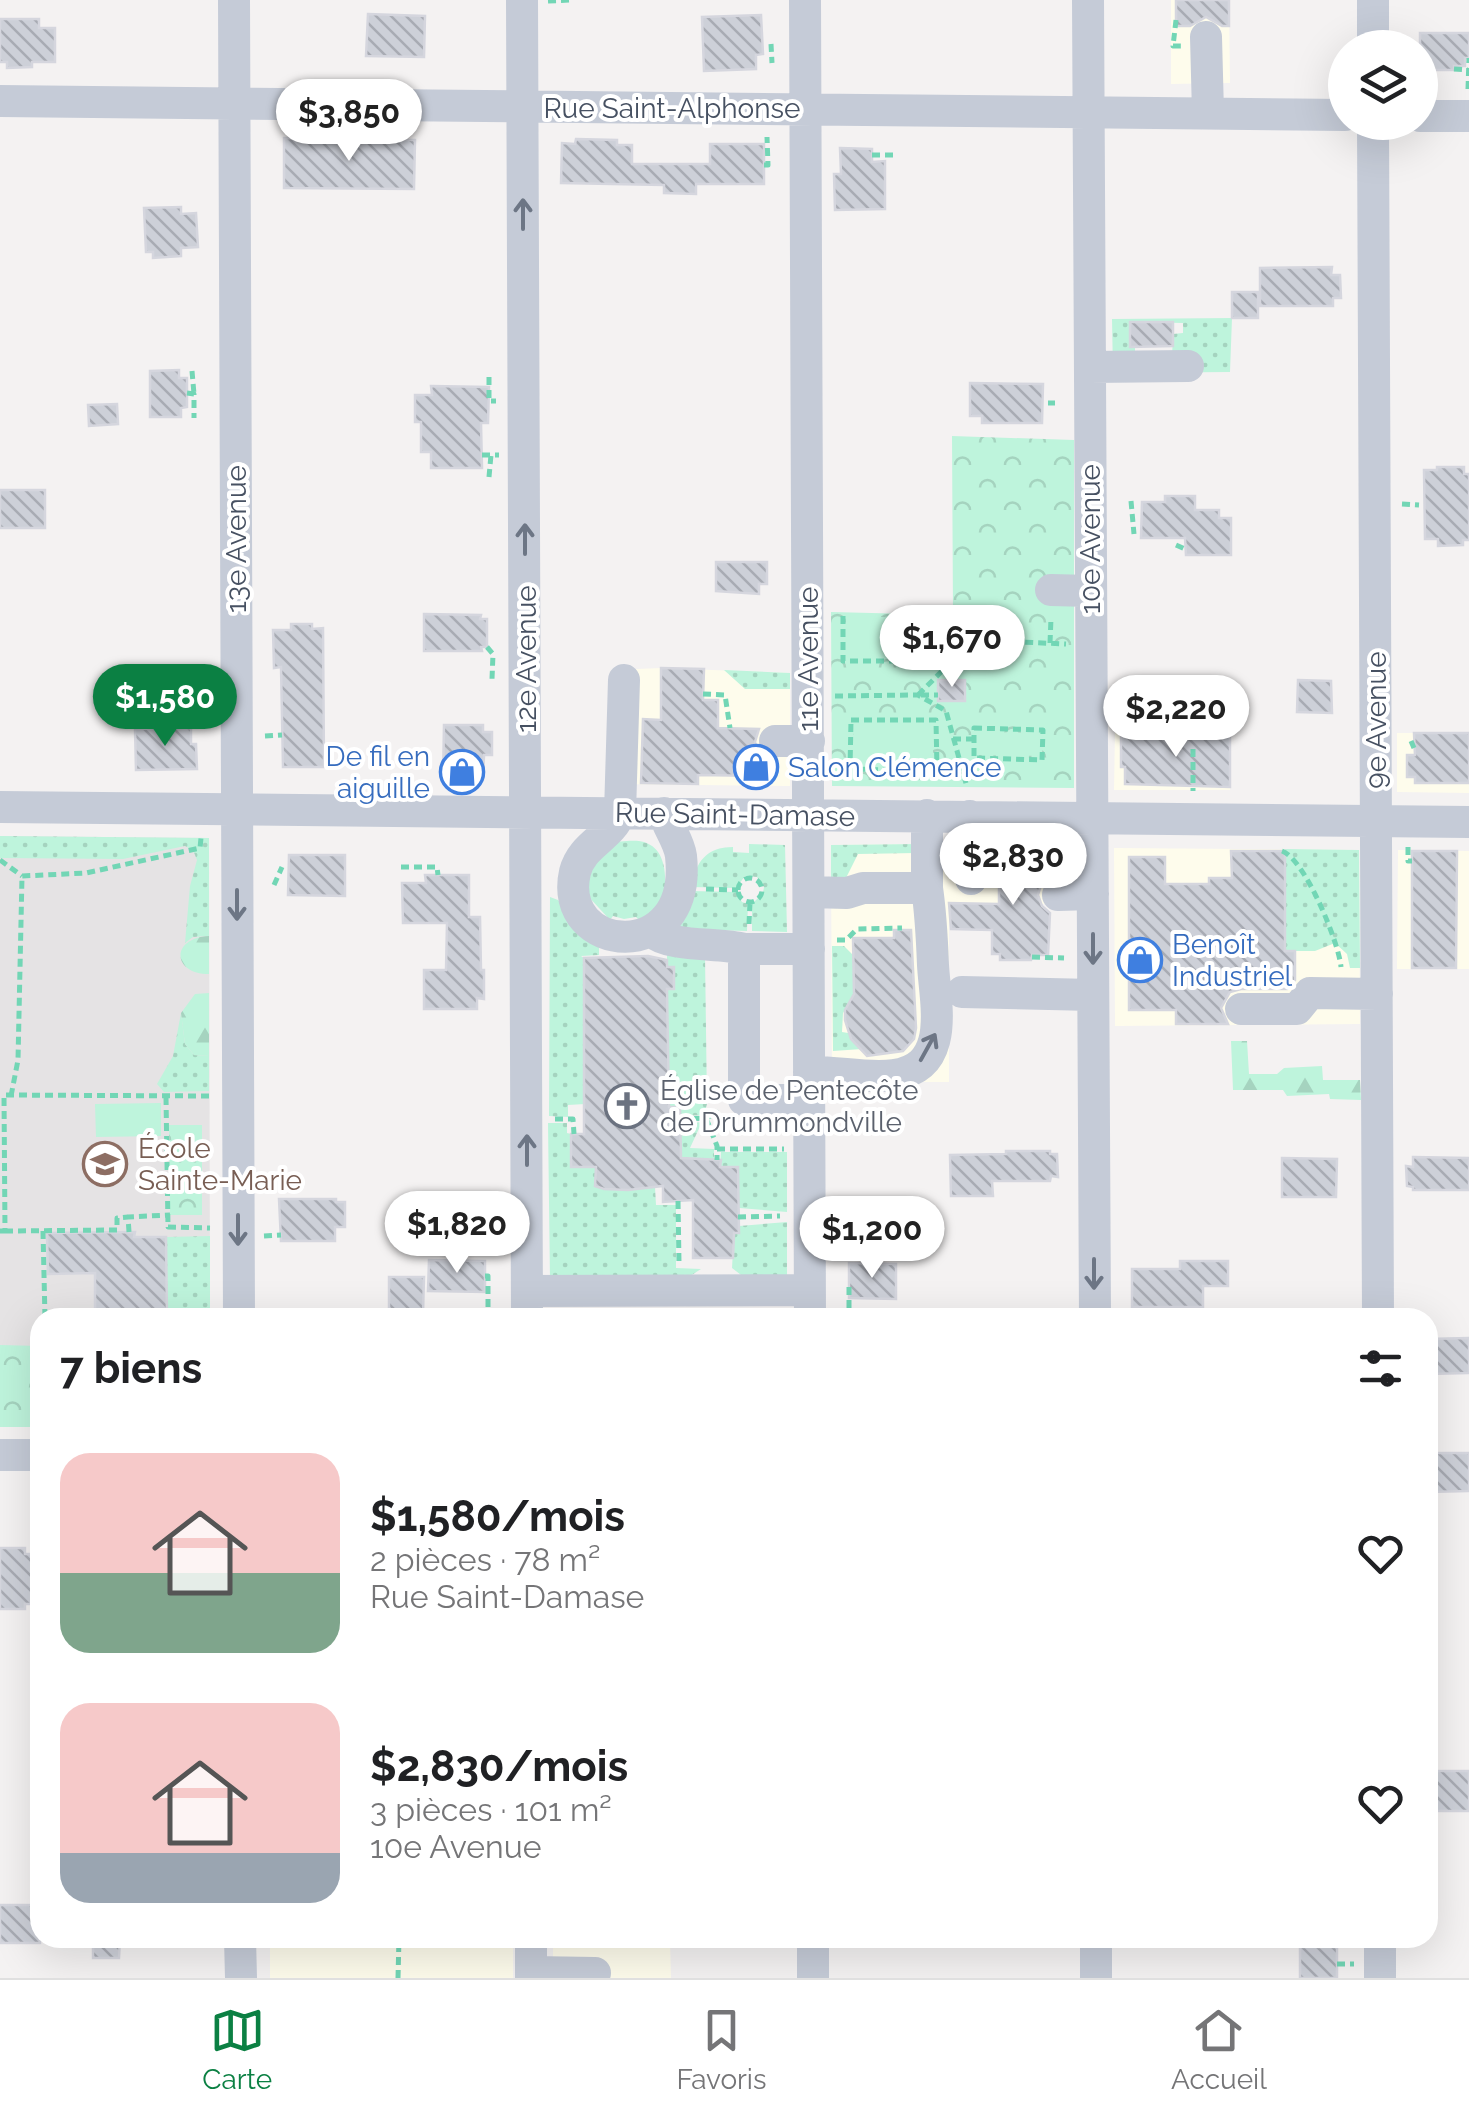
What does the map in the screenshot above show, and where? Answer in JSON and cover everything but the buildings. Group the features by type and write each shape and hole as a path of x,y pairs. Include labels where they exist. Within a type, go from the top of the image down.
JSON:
{"street":[{"name":"13e Avenue","path":"234,0 239,1308"},
{"name":"12e Avenue","path":"522,0 527,1304"},
{"name":"11e Avenue","path":"805,0 809,892 819,944 809,1086 809,1304"},
{"name":"10e Avenue","path":"1088,0 1094,1308"},
{"path":"1373,0 1373,30"},
{"path":"1206,38 1208,113"},
{"name":"Rue Saint-Alphonse","path":"0,101 1328,115"},
{"path":"1438,116 1469,116"},
{"name":"9e Avenue","path":"1372,140 1378,1308"},
{"path":"1090,367 1188,366"},
{"path":"1051,590 1090,591"},
{"path":"624,680 620,813 616,823 580,857 573,888 575,901 590,924 603,933 626,937 651,931 672,911 681,879 680,848 664,813"},
{"path":"775,741 808,741"},
{"path":"969,803 971,879"},
{"name":"Rue Saint-Damase","path":"0,807 927,816 969,803 1092,816 1469,822"},
{"path":"744,950 744,1100 892,1075 916,1066 930,1048 939,1016 927,888 927,816"},
{"path":"809,892 848,894 863,888 927,888"},
{"path":"527,889 556,890 575,901"},
{"path":"1058,894 1093,894"},
{"path":"651,931 664,939 744,950 819,944"},
{"path":"962,992 1093,995"},
{"path":"1241,1009 1297,1009 1310,993 1377,994"},
{"path":"527,1304 809,1304"},
{"path":"0,1455 30,1455"},
{"path":"240,1948 241,1978"},
{"path":"531,1948 531,1975 595,1973"},
{"path":"813,1948 813,1978"},
{"path":"1096,1948 1096,1978"},
{"path":"1380,1948 1380,1978"}],"path":[{"path":"543,1 570,0"},
{"path":"767,43 772,64"},
{"path":"1468,89 1469,58"},
{"path":"1454,69 1468,70"},
{"path":"764,165 768,165 767,133"},
{"path":"872,154 896,155"},
{"path":"192,371 194,418"},
{"path":"489,377 489,401"},
{"path":"490,477 491,455"},
{"path":"1122,534 1138,534 1131,502"},
{"path":"1393,504 1419,504"},
{"path":"1176,545 1185,549"},
{"path":"842,616 843,660 941,660 941,672"},
{"path":"918,696 972,640 1050,644"},
{"path":"487,647 493,654 492,679"},
{"path":"704,694 725,696 730,728"},
{"path":"828,696 938,696"},
{"path":"918,696 946,711 969,803"},
{"path":"934,722 851,720 850,769 937,771 934,722 942,709"},
{"path":"974,728 1042,730 1042,760 974,758 976,739 974,728"},
{"path":"262,736 282,736"},
{"path":"953,739 976,739"},
{"path":"1193,749 1193,793"},
{"path":"0,860 22,876 86,873 200,848 202,835"},
{"path":"1408,847 1408,861 1412,861"},
{"path":"1272,851 1292,855 1310,885 1339,953 1343,994"},
{"path":"401,867 438,867 438,874"},
{"path":"274,885 282,868"},
{"path":"11,1096 18,1060 22,876"},
{"path":"751,878 762,888 758,899 750,902 743,900 738,890 740,882 751,878"},
{"path":"691,889 738,890"},
{"path":"819,944 853,938 857,929 913,928"},
{"path":"168,1215 117,1218 117,1230 2,1231 4,1096 164,1101 212,1096"},
{"path":"164,1101 168,1227 212,1228"},
{"path":"547,1120 573,1118 574,1134"},
{"path":"681,1119 706,1118 717,1160"},
{"path":"717,1149 790,1149"},
{"path":"678,1201 678,1266 696,1266"},
{"path":"738,1217 790,1216"},
{"path":"128,1217 129,1232"},
{"path":"43,1231 45,1308"},
{"path":"264,1236 281,1234"},
{"path":"485,1276 488,1306"},
{"path":"849,1284 849,1308"},
{"path":"398,1978 399,1948"}],"shaded area":[{"path":"1171,0 1229,0 1230,83 1171,84"},
{"path":"614,670 790,673 790,786 611,784"},
{"path":"1115,732 1230,736 1230,790 1114,790"},
{"path":"1397,733 1469,733 1469,793 1397,792"},
{"name":"École Sainte-Marie","path":"0,836 209,838 210,1308 30,1308 30,1427 0,1427"},
{"path":"831,845 1075,847 1075,904 949,904 949,1082 832,1082"},
{"path":"1114,848 1359,850 1360,1024 1115,1026"},
{"path":"1398,850 1469,851 1469,969 1397,969"},
{"path":"270,1948 513,1948 513,1978 270,1978"},
{"path":"553,1948 670,1948 671,1978 553,1978"}],"green space":[{"path":"1232,318 1230,372 1113,373 1112,319","holes":["1130,322 1183,323 1183,333 1173,334 1172,358 1135,363 1135,347 1130,347"]},
{"path":"952,436 1074,440 1074,788 832,786 831,612 953,615"},
{"path":"846,616 947,619 948,659 845,658"},
{"path":"724,670 790,673 790,689 745,689"},
{"path":"854,725 933,725 933,768 854,767"},
{"path":"977,732 1043,733 1042,756 977,755"},
{"path":"0,836 209,838 209,936 193,937 185,943 190,886 197,860 193,850 185,846 123,859 0,858"},
{"path":"610,842 644,842 662,859 664,901 640,921 636,917 613,916 610,920 587,895 587,865"},
{"path":"749,844 785,845 787,932 752,931 752,904 764,887 757,877 745,876 736,888 691,887 699,863 709,853 733,847 733,852 749,853"},
{"path":"919,844 916,853 858,854 846,878 831,883 831,845"},
{"path":"1285,849 1359,850 1360,968 1350,968 1347,954 1335,943 1315,951 1285,951"},
{"path":"691,891 736,892 748,904 747,931 676,929"},
{"path":"550,897 558,900 599,947 599,955 581,956 585,1104 568,1105 568,1117 549,1116"},
{"path":"209,936 209,974 188,968 182,963 182,949 196,938"},
{"path":"832,946 844,946 854,956 854,985 858,990 843,1013 842,1032 848,1033 862,1049 833,1051"},
{"path":"667,955 705,955 704,1115 681,1116 680,1107 669,1107 667,989 674,989 674,968 667,967"},
{"path":"209,993 209,1056 194,1055 185,1044 181,1013 195,994"},
{"path":"181,1013 185,1044 194,1055 209,1056 209,1091 164,1092 157,1084 173,1056"},
{"path":"1231,1041 1247,1041 1249,1074 1277,1074 1284,1068 1322,1066 1323,1080 1360,1080 1361,1100 1330,1099 1329,1094 1287,1096 1283,1090 1233,1090"},
{"path":"161,1103 161,1136 96,1137 95,1104"},
{"path":"702,1122 690,1148 714,1149 714,1159 681,1158 681,1124"},
{"path":"548,1123 567,1123 571,1166 596,1167 595,1186 628,1190 655,1187 656,1205 676,1205 676,1268 701,1269 684,1280 550,1280"},
{"path":"169,1125 202,1125 202,1215 170,1215"},
{"path":"721,1152 787,1152 787,1212 739,1208 720,1167"},
{"path":"787,1222 787,1278 745,1278 732,1268 734,1233 739,1233 739,1226"},
{"path":"210,1236 210,1308 167,1308 166,1237"},
{"path":"0,1345 30,1346 30,1427 0,1427"}],"place":[{"name":"Salon Clémence","path":"756,767"},
{"name":"De fil en aiguille","path":"462,772"},
{"name":"Benoît Industriel","path":"1140,960"},
{"name":"Église de Pentecôte de Drummondville","path":"627,1106"},
{"name":"École Sainte-Marie","path":"105,1164"}]}
